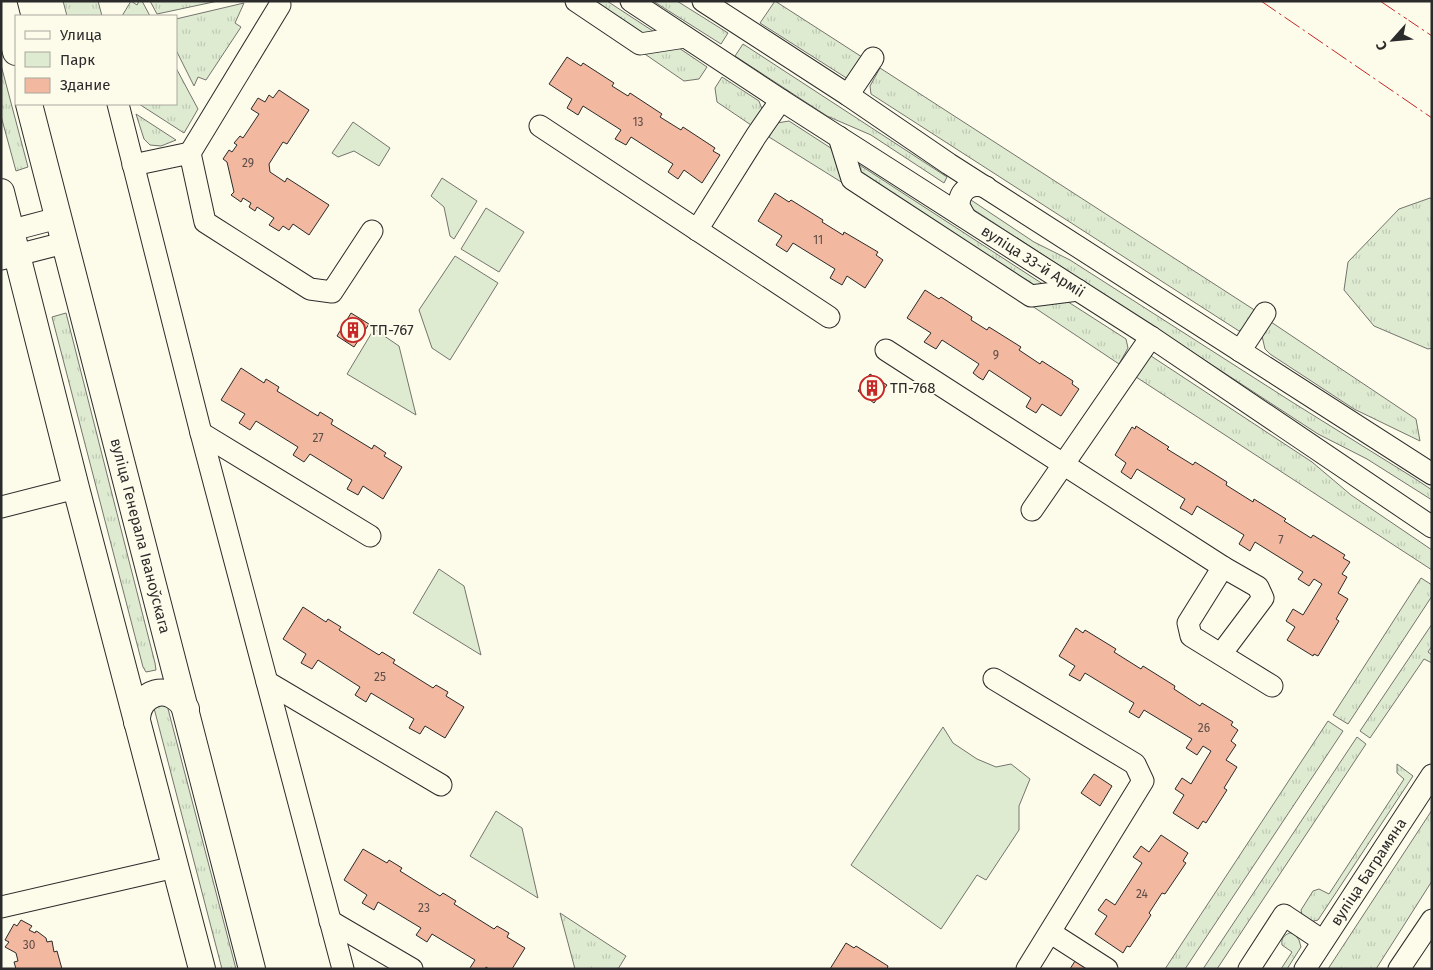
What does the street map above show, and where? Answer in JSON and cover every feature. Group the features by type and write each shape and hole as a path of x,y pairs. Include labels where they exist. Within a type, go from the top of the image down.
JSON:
{"main road":[{"path":"3,1 15,48"},
{"name":"вуліца Генерала Іваноўскага","path":"29,105 252,969"},
{"path":"1,192 8,244 76,488 202,969"},
{"path":"124,670 133,680 147,683 154,682 167,673 173,658"},
{"path":"137,722 137,714 143,700 157,693 171,694 182,702 186,709"}],"street":[{"path":"576,1 640,44 685,37"},
{"name":"вуліца 33-й Арміі","path":"631,1 781,100 1151,337 1432,527"},
{"path":"703,1 848,95 949,164 1432,474"},
{"path":"280,5 190,153 205,222 310,290 332,292 372,231"},
{"path":"848,95 873,58"},
{"path":"697,230 781,100"},
{"path":"118,105 201,433 343,969"},
{"path":"540,126 829,317"},
{"path":"839,137 852,179 1030,296 1078,290"},
{"path":"133,165 190,153"},
{"path":"927,192 940,194 951,186 954,174 949,164"},
{"path":"965,217 959,206 961,194 966,188 972,186 986,187"},
{"path":"8,244 61,230"},
{"path":"1240,351 1266,313"},
{"path":"1032,510 1151,337"},
{"path":"886,350 1258,588 1263,598 1221,654"},
{"path":"201,433 370,536"},
{"path":"1,507 76,488"},
{"path":"1223,567 1188,623 1191,636 1272,686"},
{"path":"994,679 1135,764 1143,781 1028,969"},
{"path":"267,682 441,785"},
{"name":"вуліца Баграмяна","path":"1305,969 1432,775"},
{"path":"1,907 175,867"},
{"path":"1249,969 1284,915 1323,941"},
{"path":"1399,969 1432,920"},
{"path":"330,921 412,969"},
{"path":"1051,933 1107,969"}],"green space":[{"path":"63,1 98,1 102,15 67,15"},
{"path":"131,1 137,5 139,1 142,1 149,15 123,15"},
{"path":"150,1 218,1 157,14"},
{"path":"594,1 607,1 659,35 646,36"},
{"path":"653,1 677,1 728,33 721,44"},
{"path":"775,1 862,57 848,79 760,23"},
{"path":"244,3 235,23 241,27 206,80 198,77 194,86 178,54 178,19"},
{"path":"673,44 707,67 699,79 684,81 639,50"},
{"path":"743,44 947,177 944,183 871,135 827,116 735,56"},
{"path":"1,65 28,167 16,171 1,116"},
{"path":"880,68 1256,311 1248,327 1239,331 871,94 870,86"},
{"path":"178,72 198,109 184,133 141,105 178,105"},
{"path":"722,77 759,101 763,112 754,127 717,102 715,88"},
{"path":"136,114 176,140 161,146 150,145 144,139"},
{"path":"789,121 840,154 846,185 769,137 777,123"},
{"path":"353,122 390,148 379,166 354,151 338,157 332,153"},
{"path":"852,160 1049,288 1036,290 856,171"},
{"path":"442,178 477,201 454,239 450,236 444,207 431,196"},
{"path":"968,198 1034,242 1070,260 1414,478 1432,490 1432,500 1367,459 1318,434 965,204"},
{"path":"1430,198 1432,199 1432,348 1428,349 1374,326 1344,290 1348,262 1399,209"},
{"path":"486,208 524,232 499,272 461,249"},
{"path":"455,256 498,283 450,360 432,348 419,310"},
{"path":"1062,298 1126,339 1128,348 1119,364 1026,302"},
{"path":"66,313 156,670 146,672 143,667 52,317"},
{"path":"1271,322 1416,419 1420,441 1354,409 1270,354 1265,349 1262,336"},
{"path":"374,329 399,346 416,415 347,374"},
{"path":"1151,356 1312,462 1351,495 1432,550 1432,570 1133,375 1140,362"},
{"path":"439,569 464,586 481,655 413,613"},
{"path":"1421,578 1432,585 1432,596 1348,724 1333,715"},
{"path":"1432,624 1432,646 1428,652 1432,655 1432,663 1424,659 1370,738 1360,731"},
{"path":"158,702 167,705 236,969 222,969 154,708"},
{"path":"1328,721 1343,731 1185,969 1165,969"},
{"path":"943,727 953,743 977,759 996,767 1011,764 1030,779 1019,806 1019,830 986,880 977,875 941,929 851,865"},
{"path":"1357,737 1366,744 1217,969 1203,969"},
{"path":"1397,764 1413,776 1318,920 1310,922 1302,915 1301,910 1313,891 1319,889 1329,894 1404,779 1397,773"},
{"path":"1432,810 1432,881 1376,969 1328,969"},
{"path":"496,811 522,828 538,898 470,856"},
{"path":"560,913 626,956 618,969 575,969"},
{"path":"1289,933 1294,933 1301,947 1287,969 1281,969 1292,952 1282,945 1283,937"}],"building":[{"path":"567,57 581,66 583,63 614,83 612,86 628,96 630,93 662,114 660,117 681,130 683,127 715,148 713,151 720,155 702,183 684,170 678,179 668,172 673,164 631,137 626,145 615,139 621,130 583,106 578,115 567,108 572,99 549,84"},
{"path":"279,90 309,110 287,144 283,142 269,164 270,172 285,182 287,178 329,205 309,235 293,224 289,230 283,226 279,231 269,225 274,218 257,207 255,211 249,207 251,203 243,198 241,202 231,195 234,192 227,162 223,159 229,150 232,152 237,145 234,143 240,136 243,138 259,114 251,109 258,98 265,102 269,95 273,98"},
{"path":"775,193 789,202 791,200 843,235 844,232 878,252 876,255 883,260 865,288 847,276 842,285 830,278 835,269 793,243 787,252 776,245 782,236 758,221"},
{"path":"925,290 939,299 941,297 972,317 971,320 987,330 989,327 1021,347 1019,350 1040,364 1042,361 1073,381 1072,384 1079,389 1061,416 1042,404 1036,413 1026,407 1031,398 989,370 983,380 978,377 973,373 979,364 942,340 936,349 924,342 931,333 907,318"},
{"name":"ТП-767","path":"351,313 369,324 354,347 337,336"},
{"path":"241,368 264,383 266,379 279,387 277,391 318,416 320,412 333,420 331,424 372,449 374,445 386,453 384,456 402,467 383,499 363,486 358,495 347,489 352,480 310,454 304,462 293,455 298,447 256,421 250,430 239,423 245,414 221,400"},
{"name":"ТП-768","path":"870,374 887,385 874,403 858,391"},
{"path":"1136,426 1169,447 1167,449 1193,465 1195,462 1227,482 1226,485 1253,502 1254,499 1286,519 1284,521 1311,538 1313,535 1345,555 1343,558 1350,562 1342,574 1347,577 1338,593 1348,599 1336,619 1339,621 1318,656 1314,654 1313,656 1287,640 1295,627 1286,621 1293,609 1303,615 1322,584 1314,579 1309,586 1298,579 1303,572 1255,542 1250,551 1239,544 1244,535 1197,506 1192,515 1180,508 1185,499 1137,469 1131,479 1121,472 1126,463 1115,455 1132,427 1135,429"},
{"path":"303,607 326,622 328,619 341,627 339,630 379,655 382,652 395,660 393,663 433,688 436,685 448,692 446,696 464,707 445,738 425,726 420,734 409,728 414,719 371,693 366,702 355,695 360,687 318,660 312,669 301,663 306,654 283,639"},
{"path":"1076,628 1083,633 1085,630 1116,649 1114,652 1141,669 1143,666 1175,686 1174,689 1200,706 1202,703 1233,722 1231,725 1238,730 1231,741 1236,745 1226,760 1237,767 1224,788 1227,790 1206,823 1203,821 1198,829 1173,813 1184,795 1175,789 1182,778 1191,784 1211,751 1203,746 1197,755 1186,748 1192,739 1144,710 1139,718 1129,712 1134,703 1085,673 1080,681 1069,675 1075,666 1059,656"},
{"path":"1094,774 1112,786 1100,806 1081,793"},
{"path":"1161,835 1188,853 1183,861 1186,863 1165,894 1162,893 1149,913 1151,915 1130,947 1127,946 1123,953 1095,934 1107,916 1098,910 1106,899 1115,905 1142,863 1133,857 1141,846 1149,852"},
{"path":"363,849 387,863 389,860 402,868 400,871 440,896 443,893 456,901 454,904 494,929 497,926 509,933 507,937 525,948 512,969 489,969 486,967 485,969 471,969 475,960 432,934 427,942 416,935 421,928 378,902 374,910 362,903 367,895 344,880"},
{"path":"21,920 32,926 29,930 35,933 36,931 38,932 46,938 47,942 52,941 54,952 57,951 62,969 16,969 14,962 18,961 16,953 5,947 9,942 5,940 14,924 17,926"},
{"path":"846,943 854,948 856,946 888,966 887,969 830,969"},
{"path":"1075,961 1087,969 1070,969"}],"power":[{"path":"1261,1 1432,118"},
{"path":"1380,1 1432,36"}],"place":[{"name":"ТП-767","path":"353,330"},
{"name":"ТП-768","path":"872,388"}]}
